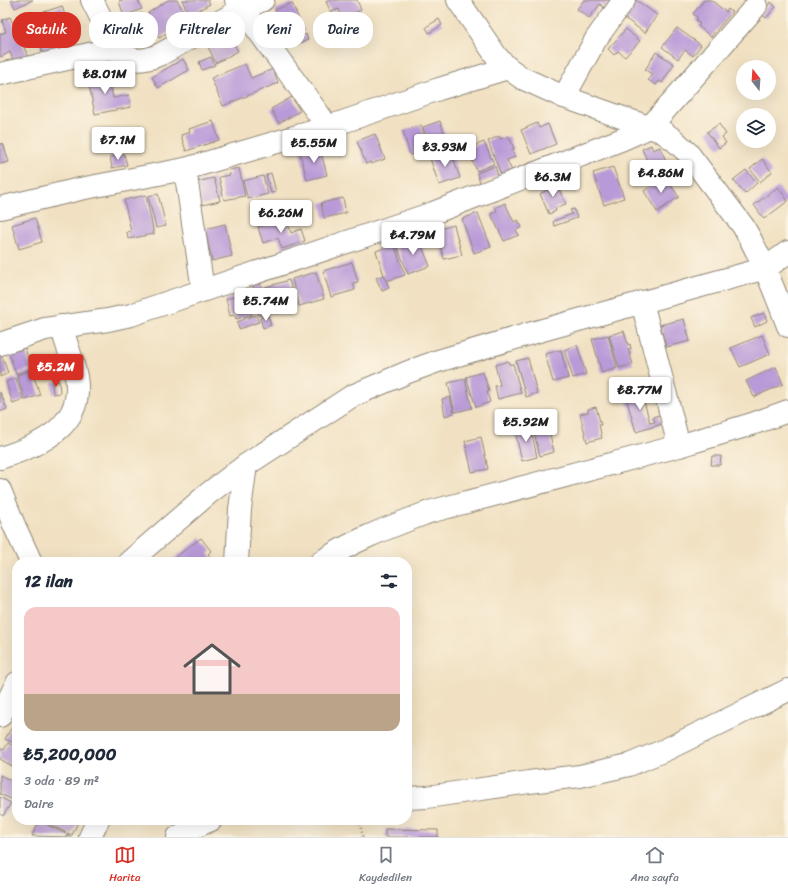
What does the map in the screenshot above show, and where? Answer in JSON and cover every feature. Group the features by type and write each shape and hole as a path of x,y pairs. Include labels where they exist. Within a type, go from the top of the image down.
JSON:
{"street":[{"path":"92,0 98,12"},
{"path":"0,74 116,48 121,54 129,58 139,60 151,58 239,5 263,0"},
{"path":"458,0 488,44 508,68 522,78 564,97 663,132 688,153 743,226 766,268 788,326"},
{"path":"564,97 596,39 624,0"},
{"path":"239,5 328,127"},
{"path":"0,344 28,334 62,326 108,320 131,314 203,290 433,213 623,139 650,127 756,6"},
{"path":"0,208 80,189 185,169 328,127 439,89 508,68"},
{"path":"185,169 203,290"},
{"path":"135,557 209,493 246,465 352,396 408,372 539,331 766,268 788,252"},
{"path":"642,302 679,446"},
{"path":"0,458 26,450 40,443 59,429 73,410 76,400 76,376 62,326"},
{"path":"329,557 344,548 429,512 679,446 752,424 788,411"},
{"path":"237,557 240,509 246,465"},
{"path":"0,490 29,557"},
{"path":"412,798 580,776 623,767 665,750 788,690"},
{"path":"0,716 12,693"},
{"path":"90,837 96,825"},
{"path":"178,837 198,825"}],"path":[{"path":"360,825 362,837"}],"building":[{"path":"11,0 33,0 15,8"},
{"path":"138,0 142,9 134,12 123,12 119,1"},
{"path":"168,0 177,0 185,12 166,12 166,34 159,38 158,12 150,12"},
{"path":"182,0 208,0 210,4 195,12 188,12"},
{"path":"331,0 357,0 361,10 356,12 340,12 339,9 331,12 326,2"},
{"path":"584,0 610,0 604,8 600,4 589,18 577,9"},
{"path":"636,0 657,15 645,33 623,17"},
{"path":"704,0 711,0 726,12 728,9 732,12 711,37 698,26 700,24 696,20 698,18 693,14"},
{"path":"771,2 776,7 766,18 761,14"},
{"path":"292,3 296,12 276,12 275,10"},
{"path":"62,6 64,12 44,12"},
{"path":"10,17 12,21 12,48 24,48 28,56 14,63 10,52 1,57 0,55 0,34 6,32 2,20"},
{"path":"439,19 442,25 429,33 426,27"},
{"path":"677,28 701,45 693,56 685,50 678,59 662,47"},
{"path":"626,29 640,41 625,57 618,51 614,55 608,49"},
{"path":"305,34 308,40 305,41"},
{"path":"41,48 63,48 43,54"},
{"path":"208,48 236,48 238,51 216,63"},
{"path":"656,52 674,64 662,83 659,81 656,85 648,80 652,74 645,70"},
{"path":"211,57 215,65 202,70 199,62"},
{"path":"183,59 189,70 158,88 152,77"},
{"path":"245,64 251,78 273,69 278,83 223,106 211,78"},
{"path":"108,71 113,98 129,95 131,107 95,114 87,76"},
{"path":"292,97 300,111 279,123 271,109"},
{"path":"213,121 219,140 186,151 181,135 190,132 189,129"},
{"path":"440,121 448,144 431,150 423,127"},
{"path":"537,123 539,128 548,124 556,144 531,154 521,130"},
{"path":"719,124 726,134 722,137 726,143 719,148 707,132"},
{"path":"421,125 428,150 410,155 403,131"},
{"path":"127,134 130,148 109,154 105,140"},
{"path":"375,134 385,159 371,164 370,162 366,164 357,141"},
{"path":"499,136 500,139 509,136 514,149 512,150 515,157 507,160 512,171 501,175 488,141"},
{"path":"484,142 494,164 477,171 467,149"},
{"path":"3,143 9,162 0,164 0,144"},
{"path":"651,145 653,150 660,147 670,170 654,177 642,149"},
{"path":"320,148 327,175 307,180 300,153"},
{"path":"451,151 460,178 439,185 430,158"},
{"path":"124,154 127,165 112,168 110,157"},
{"path":"762,159 772,172 760,182 750,169"},
{"path":"495,166 498,176 480,183 477,173"},
{"path":"613,167 624,198 604,205 593,173"},
{"path":"239,168 245,196 224,200 219,177 230,175 229,170"},
{"path":"746,170 757,183 745,194 733,180"},
{"path":"271,173 276,192 271,193 266,175"},
{"path":"263,176 268,194 248,199 243,181"},
{"path":"665,177 679,197 657,212 644,191"},
{"path":"214,178 220,201 202,205 196,182"},
{"path":"555,181 566,204 555,208 556,211 549,214 540,194 549,189 547,185"},
{"path":"778,187 788,201 764,219 754,205"},
{"path":"158,194 166,226 156,228 148,196"},
{"path":"146,195 154,234 128,239 127,232 131,231 124,200"},
{"path":"343,198 346,213 324,218 321,203"},
{"path":"505,203 514,222 518,220 522,227 516,230 519,235 504,241 491,214 497,211 495,208"},
{"path":"574,209 577,218 554,226 553,221 572,214 570,210"},
{"path":"478,213 491,247 474,253 462,219"},
{"path":"35,218 42,242 19,249 12,225"},
{"path":"286,218 291,233 301,229 305,241 282,249 278,238 263,243 258,227"},
{"path":"225,224 232,256 212,261 205,229"},
{"path":"454,225 462,255 444,259 436,230"},
{"path":"418,237 430,266 408,274 397,246"},
{"path":"394,244 405,275 386,281 376,251"},
{"path":"352,262 358,282 353,283 355,290 331,297 323,271"},
{"path":"316,272 324,299 299,306 292,279"},
{"path":"384,275 389,288 382,291 376,278"},
{"path":"259,277 262,290 254,291 252,279"},
{"path":"289,280 297,306 271,313 263,288"},
{"path":"246,294 252,315 236,319 235,315 230,316 226,299"},
{"path":"265,304 267,313 259,316 256,307"},
{"path":"764,313 767,321 755,327 751,318"},
{"path":"256,315 259,322 239,329 237,322"},
{"path":"268,315 271,325 263,328 260,318"},
{"path":"684,319 690,341 666,347 660,325"},
{"path":"624,331 628,345 630,344 631,349 628,349 633,364 619,368 609,335"},
{"path":"608,335 617,368 602,373 592,339"},
{"path":"762,335 770,354 740,367 731,348"},
{"path":"577,345 586,374 573,378 564,350"},
{"path":"25,348 31,369 16,374 9,353"},
{"path":"561,350 568,378 553,382 545,354"},
{"path":"2,356 8,373 0,377 0,357"},
{"path":"528,358 537,393 526,397 516,361"},
{"path":"508,361 509,364 513,364 521,393 498,399 495,386 500,385 495,365"},
{"path":"776,367 783,384 754,397 746,381"},
{"path":"32,371 40,395 25,400 17,375"},
{"path":"483,372 489,391 487,392 490,402 476,407 466,377"},
{"path":"16,378 23,400 13,404 6,382"},
{"path":"465,379 472,408 455,412 448,383"},
{"path":"59,381 60,393 53,394 52,382"},
{"path":"640,387 650,423 655,422 653,417 659,415 662,424 636,432 625,394 629,393 628,390"},
{"path":"0,392 7,409 0,412"},
{"path":"450,397 454,413 445,416 442,399"},
{"path":"596,407 601,425 599,425 602,438 587,442 580,414 588,412 588,409"},
{"path":"547,421 554,452 540,456 532,425"},
{"path":"520,426 521,429 530,426 537,457 522,461 514,427"},
{"path":"481,437 488,469 472,472 465,441"},
{"path":"712,456 721,456 720,465 711,465"},
{"path":"201,538 211,551 208,554 211,557 176,557"},
{"path":"12,727 12,742 5,739"},
{"path":"8,743 12,745 12,766 0,759 1,748 4,750"},
{"path":"0,775 12,781 12,800 0,794"},
{"path":"0,797 11,803 3,816 0,814"},
{"path":"37,825 47,825 72,837 32,836"},
{"path":"50,825 77,825 72,835"},
{"path":"385,829 438,830 438,837 385,837"}]}
